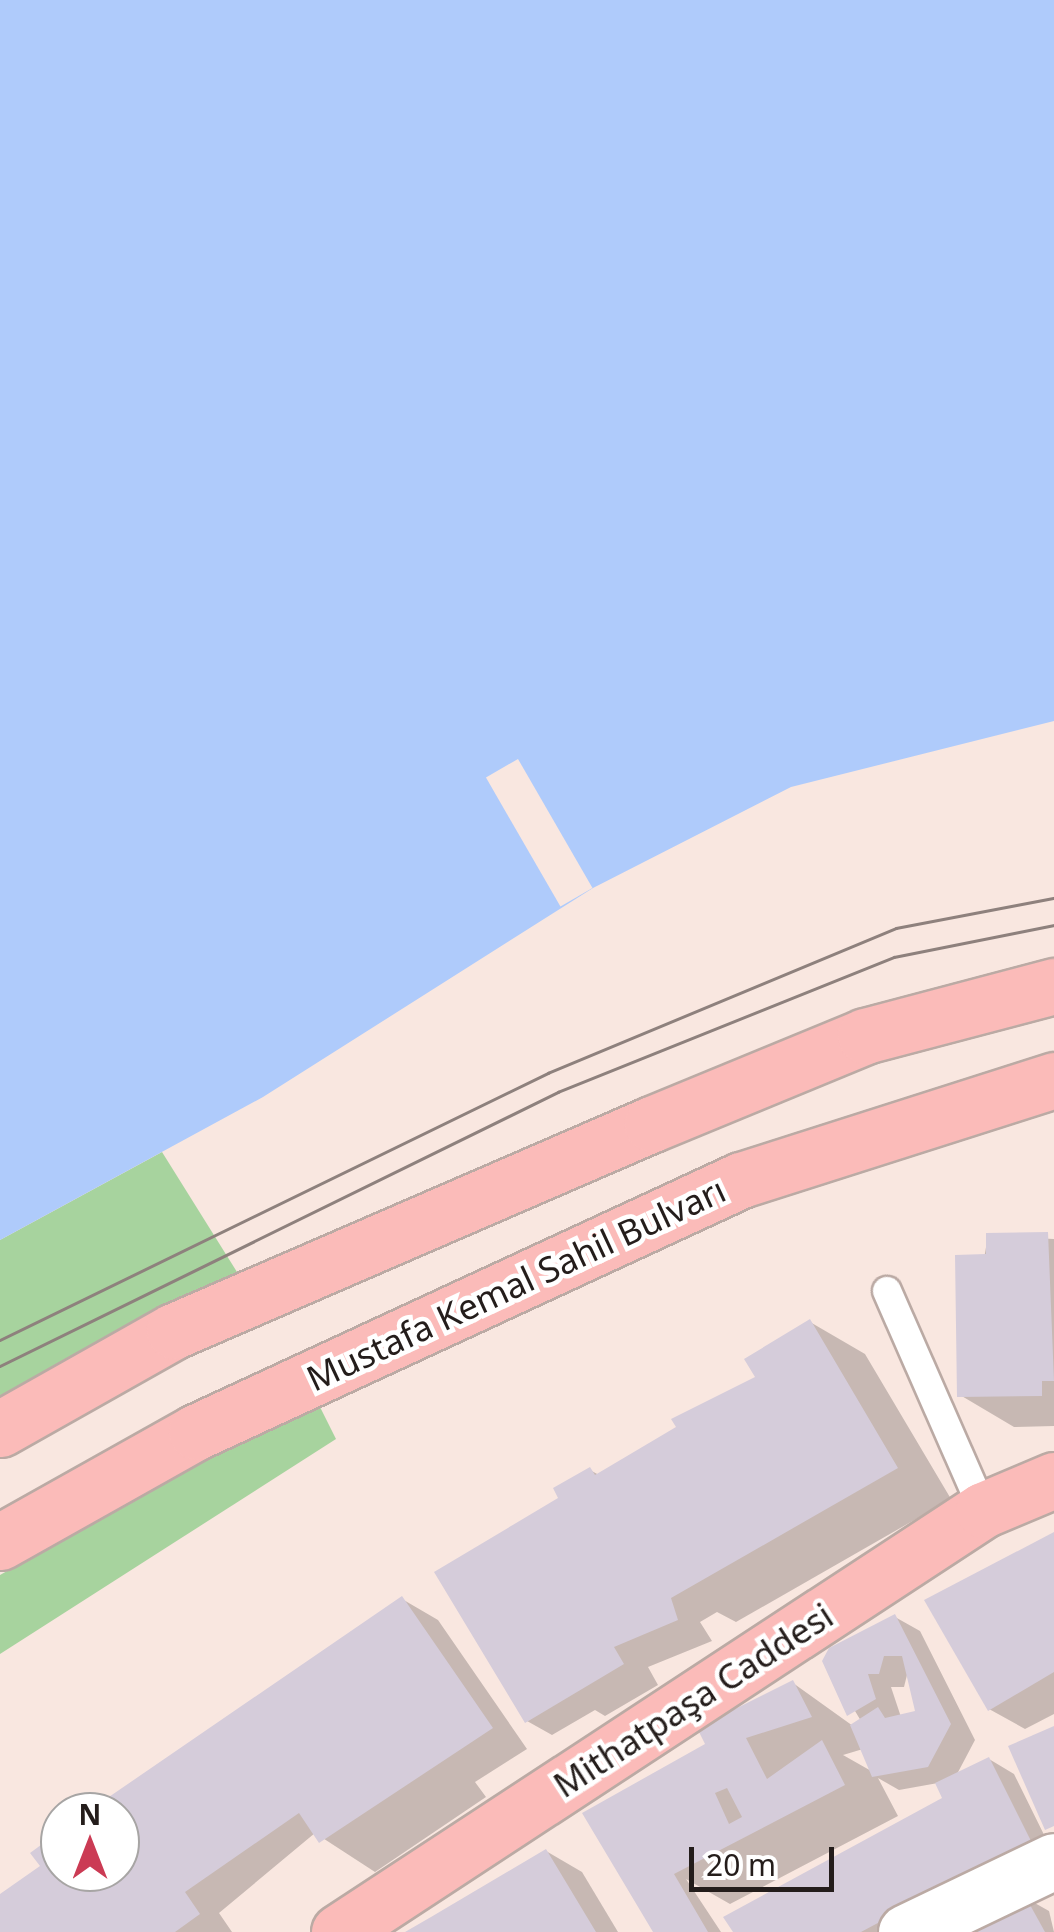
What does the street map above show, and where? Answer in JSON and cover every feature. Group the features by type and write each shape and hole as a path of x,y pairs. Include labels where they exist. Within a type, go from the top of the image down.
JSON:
{"main road":[{"path":"0,1429 174,1331 652,1124 865,1036 1054,986"},
{"name":"Mustafa Kemal Sahil Bulvarı","path":"0,1542 196,1432 740,1180 1054,1080"},
{"name":"Mithatpaşa Caddesi","path":"339,1932 983,1510 1054,1480"}],"street":[{"path":"906,1932 1052,1866"}],"lane":[{"path":"886,1291 983,1510"}],"green space":[{"path":"162,1152 242,1280 0,1397 0,1240"},
{"path":"316,1399 336,1439 0,1654 0,1575"}],"water":[{"path":"0,0 1054,0 1054,721 791,787 593,888 263,1097 0,1240"}],"pier":[{"path":"518,759 592,888 560,907 486,778"}],"building":[{"path":"1048,1232 1054,1381 1042,1381 1042,1396 957,1397 955,1255 986,1254 986,1233"},
{"path":"810,1319 898,1468 671,1598 678,1620 614,1647 624,1664 525,1723 434,1572 558,1498 553,1488 590,1467 595,1475 676,1427 671,1419 755,1377 744,1359"},
{"path":"1054,1532 1054,1672 988,1711 924,1600"},
{"path":"402,1596 493,1728 319,1843 299,1813 185,1892 200,1914 175,1932 0,1932 0,1894 40,1866 40,1892 140,1892 140,1792 116,1792"},
{"path":"895,1614 951,1724 928,1767 872,1777 850,1725 878,1707 885,1718 915,1711 902,1656 884,1656 879,1674 868,1674 876,1699 847,1716 822,1661 829,1648"},
{"path":"793,1680 812,1717 746,1738 767,1779 822,1740 845,1785 674,1874 708,1932 653,1932 582,1813 705,1744 697,1728","holes":["727,1788 742,1817 729,1824 715,1793"]},
{"path":"1054,1726 1054,1826 1045,1830 1008,1746"},
{"path":"989,1757 1031,1841 861,1932 733,1932 723,1917 942,1798 935,1783"},
{"path":"40,1846 40,1866 30,1853"},
{"path":"546,1849 596,1932 405,1932 431,1917"},
{"path":"1024,1894 1045,1932 966,1932"}],"tram line":[{"path":"0,1340 548,1073 896,928 1054,898"},
{"path":"0,1366 558,1092 894,957 1054,925"}]}
